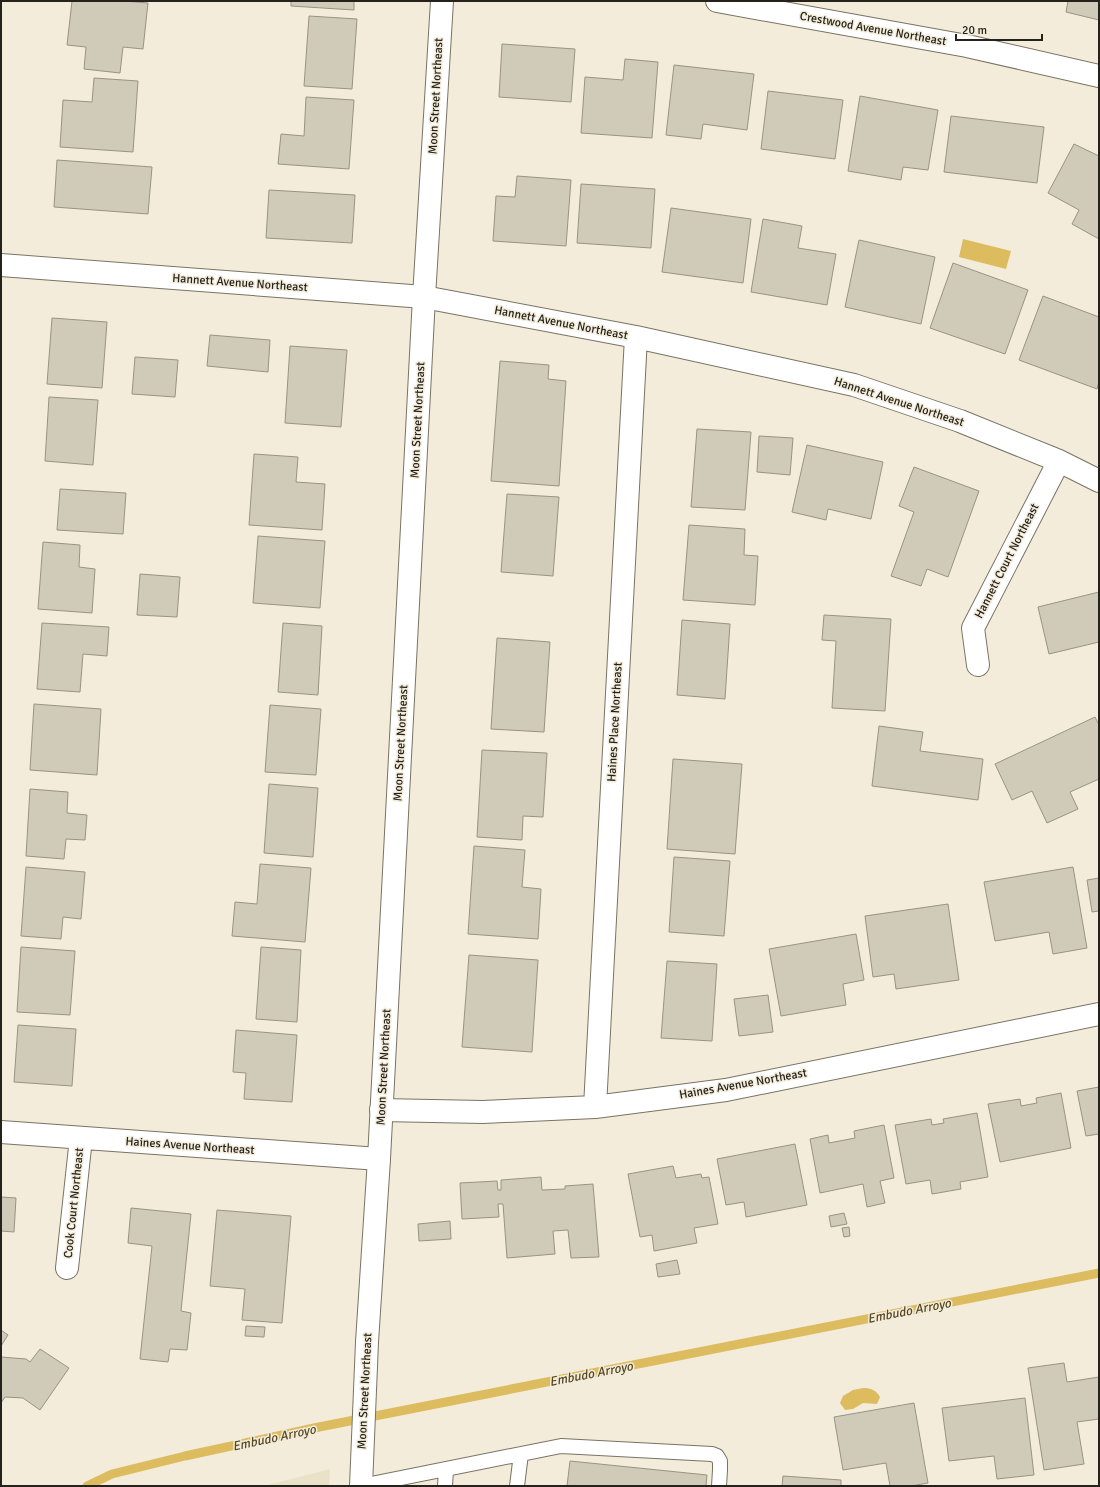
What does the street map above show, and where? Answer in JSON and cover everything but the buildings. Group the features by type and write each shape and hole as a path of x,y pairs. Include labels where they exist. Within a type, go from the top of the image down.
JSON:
{"street":[{"name":"Moon Street Northeast","path":"361,1486 366,1364 379,1159 424,297 442,1"},
{"name":"Crestwood Avenue Northeast","path":"717,1 967,46 1099,76"},
{"name":"Hannett Avenue Northeast","path":"1,265 424,297 636,337 854,384 960,421 1059,462 1099,481"},
{"name":"Haines Place Northeast","path":"595,1107 636,337"},
{"name":"Hannett Court Northeast","path":"978,665 973,628 1059,462"},
{"name":"Haines Avenue Northeast","path":"381,1110 483,1112 595,1107 726,1090 1099,1014"},
{"name":"Haines Avenue Northeast","path":"1,1132 379,1159"},
{"name":"Cook Court Northeast","path":"67,1268 81,1138"}],"lane":[{"path":"361,1486 561,1446 712,1454 717,1456 720,1461 719,1486"},
{"path":"517,1486 521,1454"},
{"path":"444,1486 446,1470"}],"shaded area":[{"path":"963,239 1011,251 1006,269 959,257"},
{"path":"863,1388 871,1389 877,1393 880,1397 877,1404 863,1403 853,1409 845,1410 840,1403 843,1396 853,1390"},
{"path":"330,1469 329,1486 264,1486"}],"waterway":[{"name":"Embudo Arroyo","path":"87,1486 112,1474 185,1456 314,1428 1099,1273"}]}
